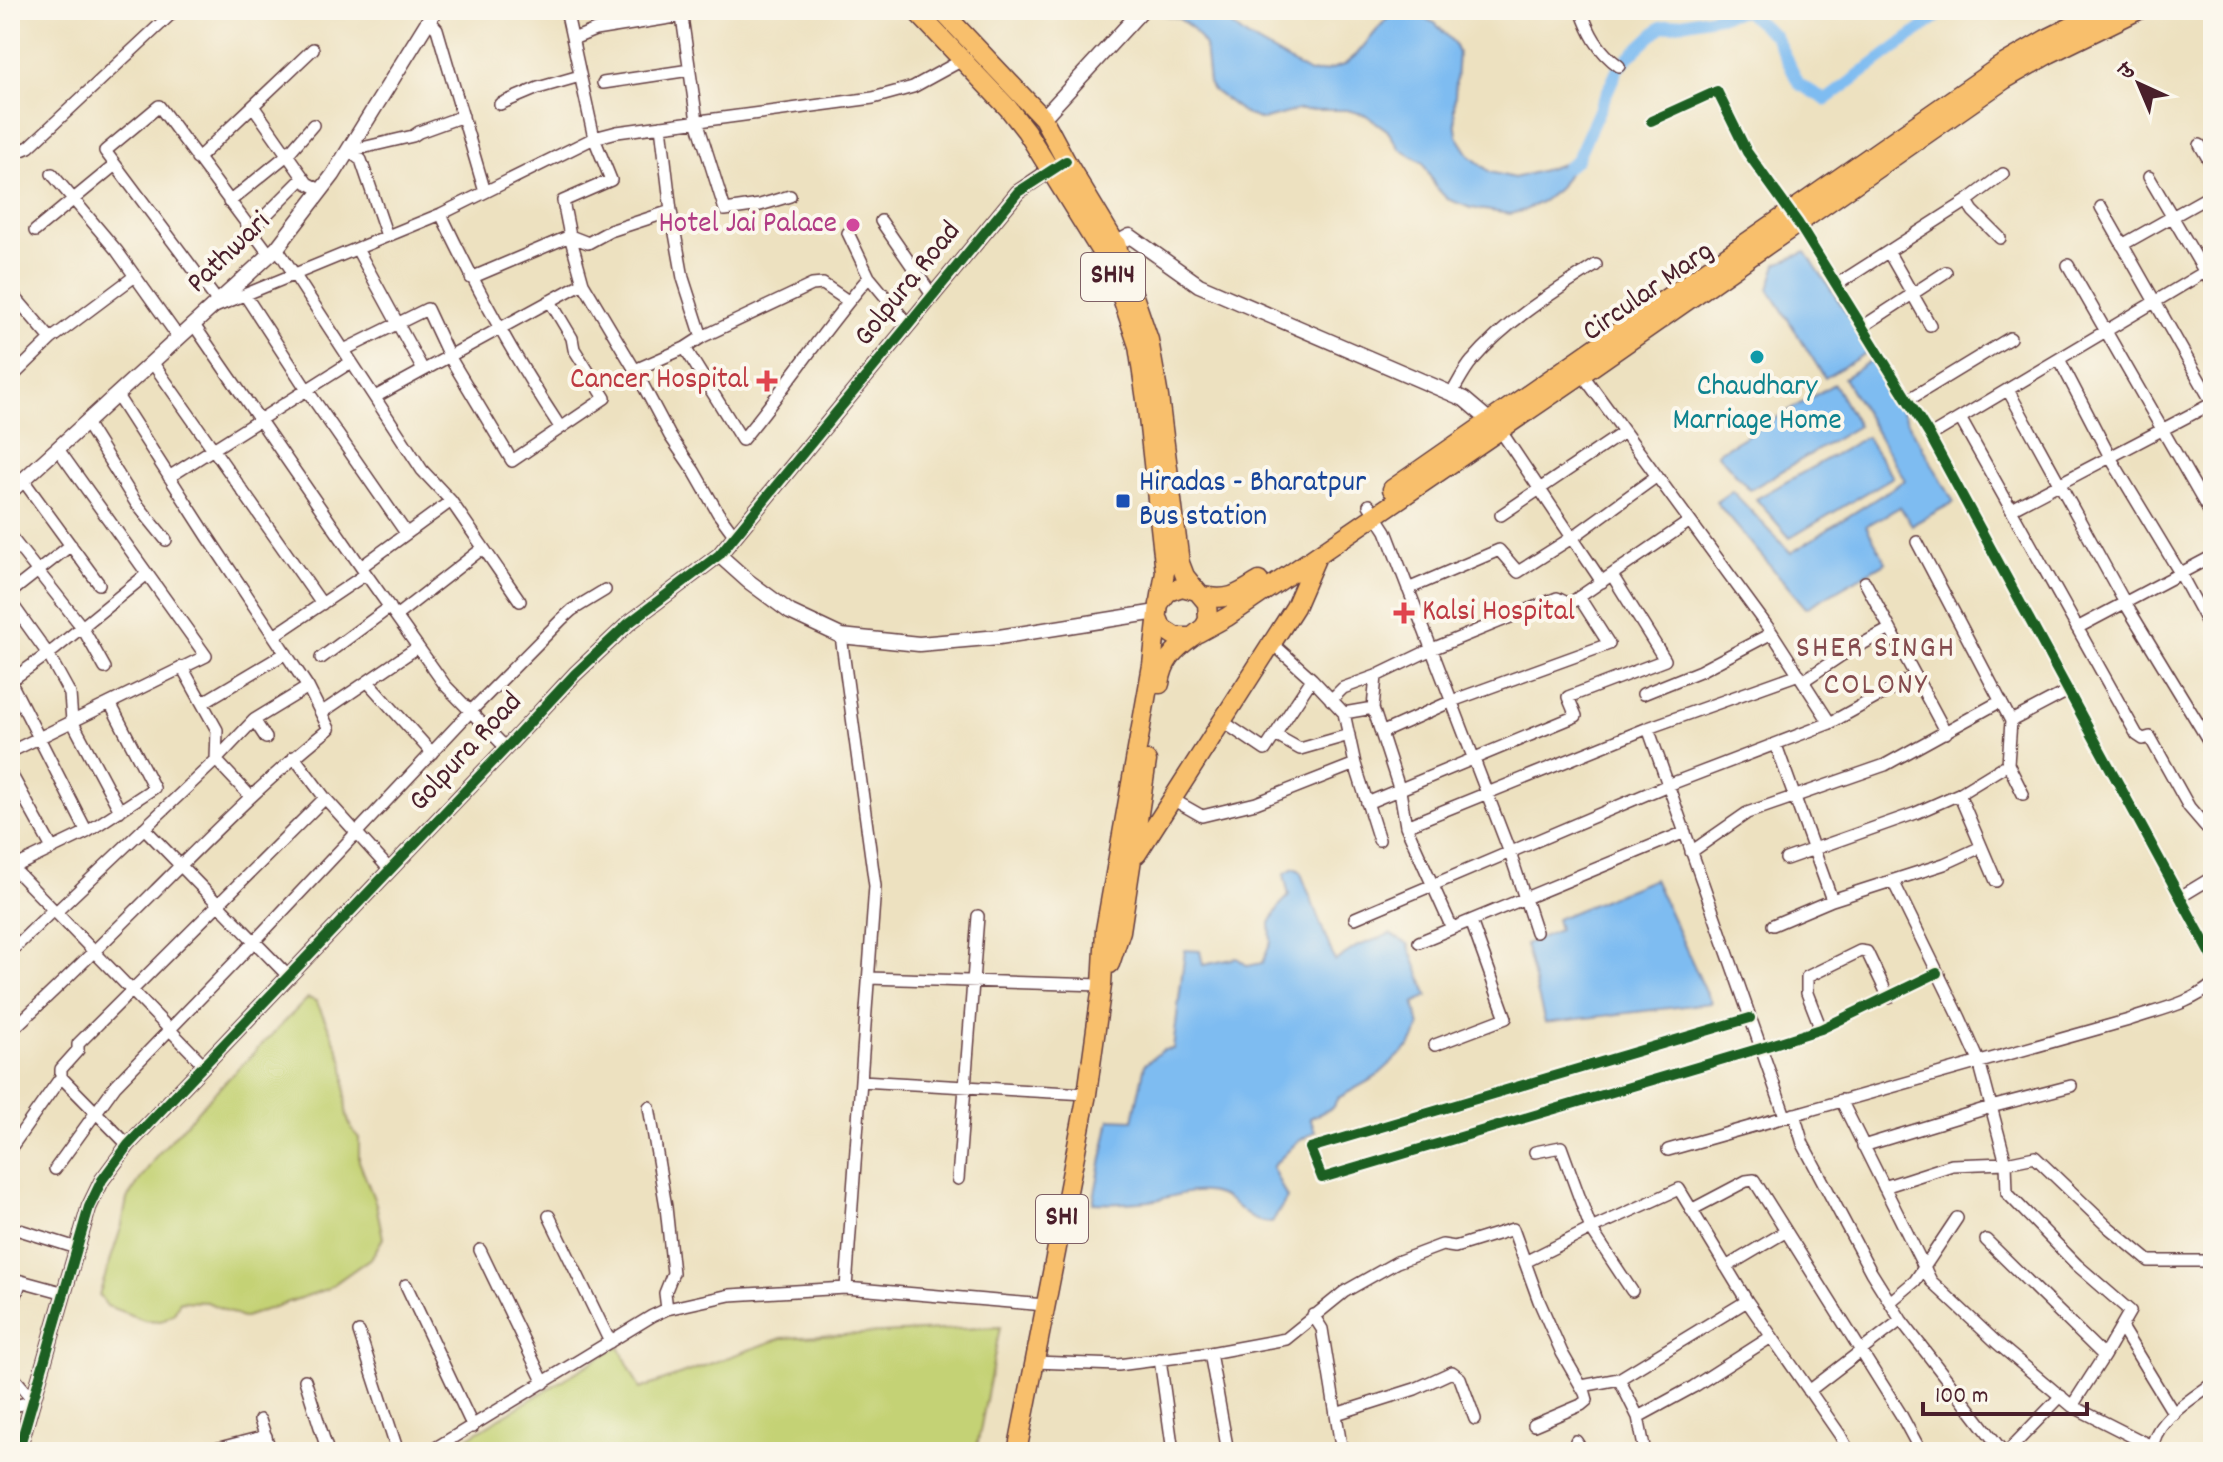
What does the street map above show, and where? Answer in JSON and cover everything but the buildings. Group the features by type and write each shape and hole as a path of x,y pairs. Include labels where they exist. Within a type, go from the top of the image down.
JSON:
{"main road":[{"name":"SH14","path":"915,10 1008,108 1037,149 1058,165 1109,248 1149,340 1180,563 1185,576 1200,594"},
{"name":"SH14","path":"941,10 1041,115 1054,138 1058,165"},
{"name":"Circular Marg","path":"1495,426 1582,374 2000,66 2105,10"},
{"name":"Circular Marg","path":"1200,594 1226,599 1241,593 1372,510 1794,218 2004,80 2139,10"},
{"path":"1022,126 1020,120 1024,111 1034,109 1041,115"},
{"path":"1037,149 1045,153 1051,151 1054,138"},
{"name":"SH14","path":"1109,248 1138,346 1144,386 1165,572 1158,612"},
{"name":"Circular Marg","path":"1195,635 1317,556 1372,510"},
{"path":"1132,862 1295,607 1317,556"},
{"path":"1175,588 1190,588 1200,594 1209,611 1208,620 1195,635 1176,637 1162,628 1158,612 1168,592 1175,588"},
{"name":"SH1","path":"1017,1452 1087,1094 1102,985 1105,930 1158,612"},
{"name":"SH1","path":"1102,985 1121,931 1161,673 1166,660 1195,635"}],"street":[{"path":"566,10 594,138 611,180 563,201 583,283 670,436 735,536"},
{"path":"1041,115 1142,10"},
{"path":"1581,10 1588,31 1604,56 1619,66"},
{"path":"573,39 595,30 682,13 697,121 725,210 760,205 790,196"},
{"path":"432,15 485,192"},
{"name":"Pathwari","path":"10,492 274,251 349,151 432,15"},
{"path":"10,184 10,155 29,147 169,16"},
{"path":"197,159 313,49"},
{"path":"520,601 451,501 422,470 295,275 251,230 159,106 105,151 139,194 214,305 295,275 441,214 594,138 617,132 893,94 936,76 978,49"},
{"path":"603,83 690,70"},
{"path":"500,104 538,88 580,76"},
{"path":"1651,121 1717,91 1747,152 1794,218 1930,436 2213,957"},
{"path":"253,106 307,183 322,191"},
{"path":"349,151 413,136 463,116"},
{"path":"229,202 287,155 313,125"},
{"path":"661,126 683,278 702,337"},
{"path":"2200,145 2213,167"},
{"path":"349,151 361,160 387,236"},
{"path":"35,231 115,165"},
{"name":"Golpura Road","path":"18,1452 89,1207 102,1180 128,1145 575,674 629,623 719,555 1018,192 1058,165"},
{"path":"52,174 117,251 179,338"},
{"path":"1836,285 1889,253 2003,174"},
{"path":"2149,177 2209,269 2213,286"},
{"path":"251,230 303,178"},
{"path":"2122,245 2213,194"},
{"path":"1967,201 2000,238"},
{"path":"2011,509 2213,403 2101,207"},
{"path":"471,278 570,236 588,243 610,231 671,211"},
{"path":"441,214 471,278 525,375 560,427"},
{"path":"881,221 932,295"},
{"path":"848,233 869,277 908,324"},
{"path":"1109,248 1130,236 1199,285 1464,399 1495,426 1665,660 1568,697 1576,716 1367,803"},
{"path":"357,249 423,370"},
{"path":"1889,253 1930,325"},
{"path":"1452,393 1471,362 1512,323 1596,265"},
{"path":"2068,265 2213,518"},
{"path":"1930,436 2209,269"},
{"path":"1862,327 1946,272"},
{"path":"10,379 51,339 135,276"},
{"path":"685,348 742,440 869,277"},
{"path":"375,397 583,283"},
{"path":"635,370 812,285 823,284 848,301"},
{"path":"10,291 51,339"},
{"path":"245,295 406,533"},
{"path":"344,350 427,309 449,356 512,461 605,398 574,349 572,338 550,301"},
{"path":"194,325 445,685 506,748"},
{"path":"1908,400 2010,338"},
{"path":"2059,359 2110,457 2213,634"},
{"path":"152,362 322,604"},
{"path":"169,477 351,362"},
{"path":"1582,374 1772,633 1830,723"},
{"path":"2008,390 2125,603 2213,748"},
{"path":"10,1032 250,796 329,729 308,687 116,394"},
{"path":"1960,418 2137,735 2143,739 2150,737 2189,807 2213,835"},
{"path":"86,423 136,503 166,540"},
{"path":"1501,515 1624,432"},
{"path":"10,752 206,656 58,449"},
{"path":"1408,589 1499,550 1518,572 1573,537 1657,476"},
{"path":"23,480 99,584"},
{"path":"274,636 322,604 406,533 451,501"},
{"path":"1372,510 1386,531 1488,793 1536,932"},
{"path":"1331,700 1343,688 1557,598 1569,604 1690,521"},
{"path":"10,536 82,627 105,668"},
{"path":"1917,542 2011,721 2008,764 2023,794"},
{"path":"10,593 71,545"},
{"path":"321,658 483,548"},
{"path":"719,555 790,612 841,636 933,643 999,637 1158,612"},
{"path":"2077,628 2213,556"},
{"path":"87,832 10,683 147,574"},
{"path":"1865,582 1946,733"},
{"path":"55,1169 115,1086 471,711 572,610 605,590"},
{"path":"1381,733 1452,701 1609,644 1579,597"},
{"path":"10,601 48,654 70,694 72,721 120,811"},
{"path":"1406,826 1648,728 1801,678 1890,629"},
{"path":"1643,694 1700,671 1772,633"},
{"path":"841,636 875,886 846,1288"},
{"path":"1272,643 1344,713 1355,764 1379,840"},
{"path":"321,713 418,647"},
{"path":"202,703 286,653"},
{"path":"182,667 217,730 216,760 250,796"},
{"path":"1376,676 1373,708 1400,791 1406,826 1452,928"},
{"path":"1355,918 1668,785 1830,723 1915,676"},
{"path":"1222,721 1265,750 1312,679"},
{"path":"368,682 432,753"},
{"path":"12,945 54,911 144,828 254,720 308,687"},
{"path":"2011,721 2068,691"},
{"path":"1691,852 1747,813 1885,765 2001,701"},
{"path":"110,703 154,788 87,832 10,867 204,1065"},
{"path":"1344,713 1373,708"},
{"path":"254,720 266,738"},
{"path":"1648,728 1761,1048 1803,1144 1871,1272 1901,1320 2005,1452 2061,1396"},
{"path":"1275,735 1300,749 1349,735"},
{"path":"1776,745 1832,900"},
{"path":"294,757 325,798 390,870"},
{"path":"1172,799 1202,816 1256,803 1355,764"},
{"path":"1786,859 1916,813 1959,794 2008,764"},
{"path":"10,772 52,848"},
{"path":"1959,794 1996,881"},
{"path":"10,1149 61,1077 61,1069 78,1050 78,1044 325,798"},
{"path":"144,828 289,977"},
{"path":"1419,942 1685,832"},
{"path":"1773,925 1832,900 1944,864 1981,847"},
{"path":"2180,897 2213,877"},
{"path":"1893,881 1979,1061 2006,1163 2007,1193 2077,1265 2130,1311 2072,1406"},
{"path":"958,1179 978,916"},
{"path":"1435,1045 1506,1018 1471,921"},
{"path":"1821,1029 1807,993 1807,977 1860,951 1867,952 1889,998"},
{"path":"1750,1018 1310,1148 1322,1178 1821,1029 1937,973"},
{"path":"868,978 1102,985"},
{"path":"1668,1150 2129,1020 2188,1000 2213,984"},
{"path":"61,1077 128,1145"},
{"path":"861,1081 1087,1094"},
{"path":"1863,1146 2071,1086"},
{"path":"1841,1100 1931,1281 1997,1343 2072,1406 2152,1449 2157,1432 2213,1383"},
{"path":"649,1107 666,1207 673,1273 665,1293 667,1309"},
{"path":"1535,1152 1561,1147 1591,1229 1632,1291"},
{"path":"1884,1187 1952,1165 2006,1163 2029,1157 2038,1159 2108,1227 2149,1261 2210,1261"},
{"path":"1691,1210 1746,1181 1754,1180 1900,1413 1921,1452"},
{"path":"1525,1262 1679,1189 1747,1301 1849,1452"},
{"path":"549,1216 610,1342"},
{"path":"1890,1302 1915,1281 1957,1218"},
{"path":"10,1227 77,1248"},
{"path":"1034,1362 1118,1365 1286,1339 1313,1315 1370,1275 1442,1245 1455,1247 1513,1229 1539,1301 1587,1400 1534,1425"},
{"path":"1726,1267 1785,1232"},
{"path":"1986,1240 2104,1356"},
{"path":"480,1250 544,1383"},
{"path":"10,1312 16,1279 65,1293"},
{"path":"406,1285 473,1427"},
{"path":"429,1452 667,1309 730,1295 846,1288 1045,1305"},
{"path":"1582,1386 1619,1379 1747,1301"},
{"path":"1313,1315 1322,1329 1342,1452"},
{"path":"1809,1391 1901,1320"},
{"path":"2121,1327 2174,1414"},
{"path":"359,1332 398,1452"},
{"path":"1638,1417 1693,1387 1771,1337"},
{"path":"1210,1353 1228,1452"},
{"path":"1160,1359 1173,1452"},
{"path":"1336,1414 1415,1389 1452,1372 1460,1378 1475,1419"},
{"path":"10,1373 34,1401 10,1407"},
{"path":"1619,1379 1638,1417 1645,1452"},
{"path":"305,1380 328,1452"},
{"path":"260,1420 271,1452"},
{"path":"204,1452 266,1436"},
{"path":"1576,1441 1583,1452"}],"green space":[{"path":"308,998 316,1001 342,1059 348,1119 359,1138 359,1161 376,1204 383,1238 372,1257 327,1289 242,1318 207,1302 180,1301 174,1313 161,1321 144,1320 107,1306 99,1295 122,1225 127,1199 157,1155"},
{"path":"1000,1327 976,1452 444,1452 619,1346 640,1389 782,1338"}],"water":[{"path":"1153,10 1207,10 1310,73 1344,65 1388,17 1403,13 1419,16 1435,23 1453,42 1458,53 1454,110 1457,136 1470,156 1490,172 1514,178 1577,159 1558,189 1525,210 1510,214 1471,208 1447,199 1435,186 1423,163 1400,149 1387,130 1366,115 1347,110 1298,110 1262,120 1245,114 1213,90 1209,83 1205,46 1192,28 1178,18"},
{"path":"1806,252 1871,350 1825,378 1769,289 1777,264"},
{"path":"1872,360 1954,502 1912,525 1900,507 1866,526 1886,562 1806,608 1716,502 1732,491 1791,553 1905,480 1844,378"},
{"path":"1834,384 1858,426 1750,490 1717,453"},
{"path":"1866,437 1893,477 1790,538 1756,499"},
{"path":"1294,868 1300,871 1335,961 1356,947 1390,934 1408,944 1428,996 1414,1003 1420,1027 1411,1045 1376,1077 1338,1098 1332,1108 1310,1118 1315,1131 1296,1143 1272,1167 1287,1198 1272,1223 1253,1219 1229,1200 1204,1192 1150,1201 1093,1203 1110,1119 1133,1120 1145,1064 1163,1050 1173,1049 1185,950 1200,951 1203,965 1237,958 1248,966 1262,963 1271,942 1270,923 1289,896 1284,874"},
{"path":"1654,879 1711,1003 1545,1023 1525,944 1559,930 1556,919"}],"waterway":[{"path":"1566,168 1577,159 1619,66 1661,27 1745,11 1775,36 1799,84 1826,100 1946,10"}],"cycle path":[{"path":"1651,121 1717,91 1747,152 1798,223 1930,436 2213,958"},
{"path":"18,1452 89,1207 102,1180 128,1145 575,674 629,623 719,555 1018,192 1066,161"},
{"path":"1750,1018 1310,1148 1322,1178 1821,1029 1937,973"}],"place":[{"name":"Hotel Jai Palace","path":"853,225"},
{"name":"Chaudhary Marriage Home","path":"1757,357"},
{"name":"Cancer Hospital","path":"767,381"},
{"name":"Hiradas - Bharatpur Bus station","path":"1123,501"},
{"name":"Kalsi Hospital","path":"1404,613"}],"district":[{"name":"SHER SINGH COLONY","path":"1876,668"}]}
